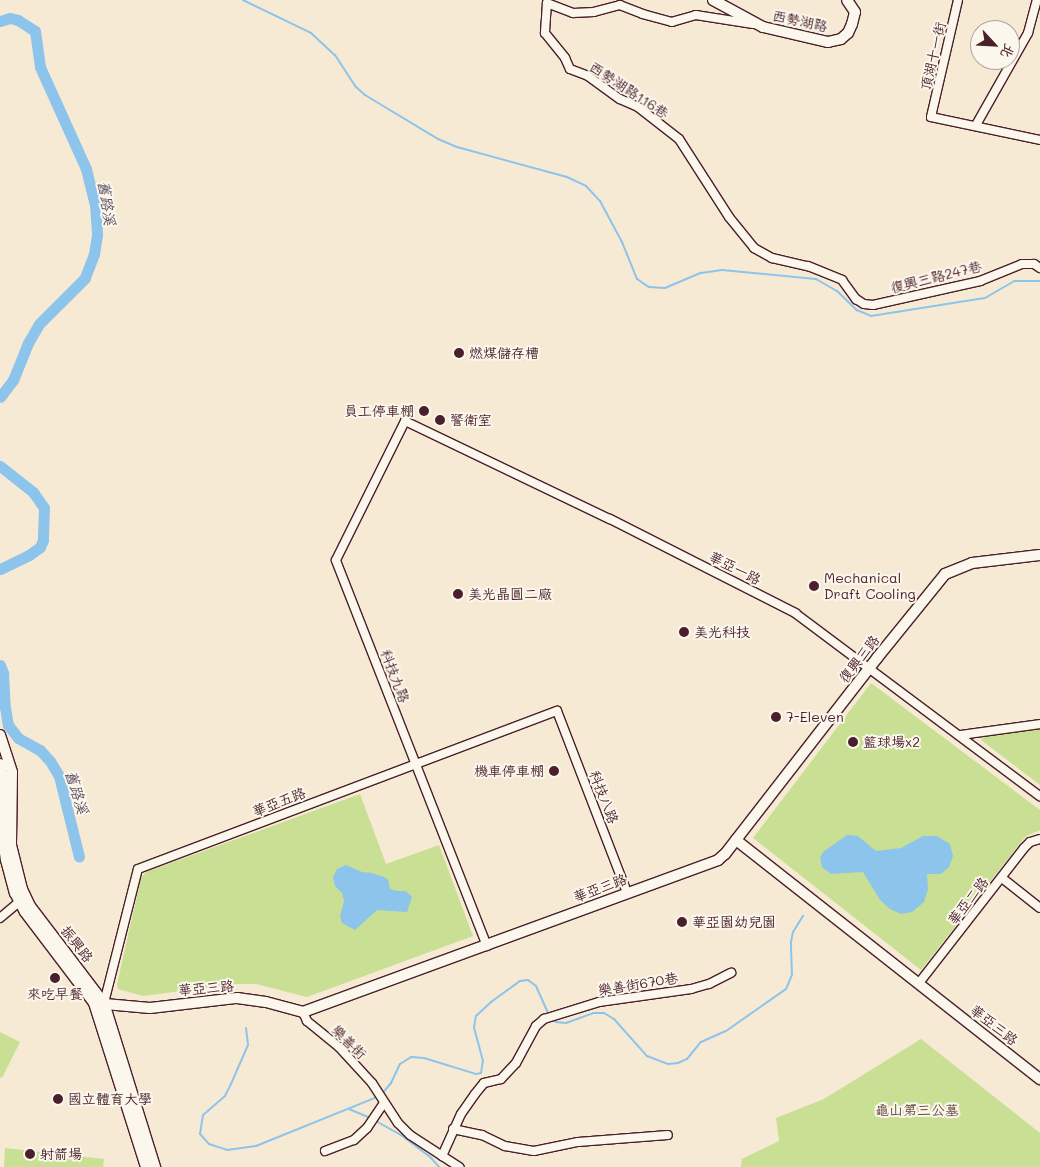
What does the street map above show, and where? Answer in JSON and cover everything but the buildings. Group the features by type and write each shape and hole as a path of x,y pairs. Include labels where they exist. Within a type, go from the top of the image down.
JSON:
{"street":[{"name":"西勢湖路","path":"712,0 763,26 816,40 833,41 848,33 855,17 855,12 847,0"},
{"name":"頂湖十一街","path":"958,0 931,117 976,125"},
{"path":"1038,1 1028,33 976,125 1040,140"},
{"name":"西勢湖路116巷","path":"763,26 725,18 696,16 672,22 620,6 594,12 573,13 547,3 545,33 565,58 570,69 588,76 620,99 638,107 679,139 729,217 754,248 772,258 808,266 842,280 856,299 864,304"},
{"name":"復興三路247巷","path":"864,304 873,305 980,281 1022,264 1034,264 1040,268"},
{"name":"華亞一路","path":"405,421 610,519 795,613 870,667 1040,796"},
{"name":"科技九路","path":"405,421 336,560 487,946"},
{"name":"復興三路","path":"736,840 870,667 945,574 972,564 1040,555"},
{"name":"華亞五路","path":"99,1003 138,869 415,763 558,711"},
{"name":"科技八路","path":"558,711 627,892"},
{"path":"961,735 1040,724"},
{"name":"振興路","path":"0,735 12,772 11,845 23,900"},
{"name":"振興路","path":"0,764 4,781 3,838 8,869 23,900 30,906 99,1003 155,1167"},
{"name":"華亞二路","path":"919,983 1024,848 1030,842 1040,839"},
{"name":"華亞三路","path":"99,1003 150,1008 237,998 266,1002 303,1012 718,860 736,840 1040,1079"},
{"path":"1002,878 1040,908"},
{"path":"0,918 23,900"},
{"name":"樂善街670巷","path":"442,1156 461,1114 484,1083 501,1079 516,1063 536,1026 544,1019 599,1002 691,990 709,984 731,973"},
{"name":"振興路","path":"99,1003 146,1167"},
{"name":"樂善街","path":"303,1012 307,1021 339,1047 372,1083 383,1102"},
{"path":"325,1151 354,1140 367,1128 383,1102 410,1136 459,1167"},
{"path":"453,1129 482,1135 505,1146 534,1151 578,1142 668,1135"}],"green space":[{"path":"871,683 1040,810 1040,830 1025,837 921,970 753,838"},
{"path":"1040,728 1040,785 981,740 984,736"},
{"path":"360,794 386,864 439,845 473,936 307,997 256,984 236,984 143,996 118,989 117,984 141,878 146,872"},
{"path":"0,1032 20,1042 2,1078 0,1077"},
{"name":"龜山第三公墓","path":"921,1039 1040,1133 1040,1167 741,1167 742,1159 779,1141 776,1118 824,1099"},
{"name":"射箭場","path":"5,1148 104,1159 103,1167 4,1167"}],"water":[{"path":"847,835 858,836 876,851 901,848 923,836 937,836 950,844 953,856 949,867 941,874 927,874 928,889 924,902 912,912 901,914 890,909 880,900 863,872 831,874 822,867 820,858 823,852"},
{"path":"346,865 362,872 384,877 388,880 390,889 406,891 412,897 407,912 377,910 355,930 342,923 340,917 344,901 342,893 335,886 333,877 337,869"}],"waterway":[{"path":"243,0 311,33 335,55 355,86 365,95 438,139 457,147 567,177 586,186 600,201 622,242 637,279 649,287 665,288 701,273 722,270 816,279 837,291 857,310 871,316 985,298 1014,281 1040,281"},
{"name":"舊路溪","path":"0,21 10,18 18,20 35,31 40,67 86,169 95,204 97,235 94,254 85,278 39,324 28,343 13,380 0,397"},
{"name":"舊路溪","path":"0,466 33,492 44,508 43,540 40,547 29,555 0,569"},
{"name":"舊路溪","path":"0,665 3,673 8,725 18,738 40,750 50,761 59,776 79,857"},
{"path":"552,1019 556,1022 566,1023 593,1013 604,1013 614,1019 647,1056 668,1064 678,1063 687,1059 701,1042 726,1031 786,989 792,975 791,942 793,932 803,916"},
{"path":"381,1095 391,1083 400,1064 411,1057 424,1058 476,1074 481,1073 483,1061 474,1027 476,1016 491,1002 520,981 528,980 536,986 549,1015"},
{"path":"246,1028 248,1045 231,1084 225,1096 203,1115 200,1134 209,1144 227,1150 256,1146 377,1097"},
{"path":"349,1109 370,1118"},
{"path":"374,1120 401,1135 431,1158 439,1167"}],"place":[{"name":"燃煤儲存槽","path":"459,353"},
{"name":"員工停車棚","path":"424,411"},
{"name":"警衛室","path":"440,420"},
{"name":"Mechanical Draft Cooling","path":"814,586"},
{"name":"美光晶圓二廠","path":"458,594"},
{"name":"美光科技","path":"684,632"},
{"name":"7-Eleven","path":"776,717"},
{"name":"籃球場x2","path":"853,742"},
{"name":"機車停車棚","path":"554,771"},
{"name":"華亞園幼兒園","path":"682,922"},
{"name":"來吃早餐","path":"55,978"},
{"name":"國立體育大學","path":"58,1099"},
{"name":"射箭場","path":"30,1154"}]}
